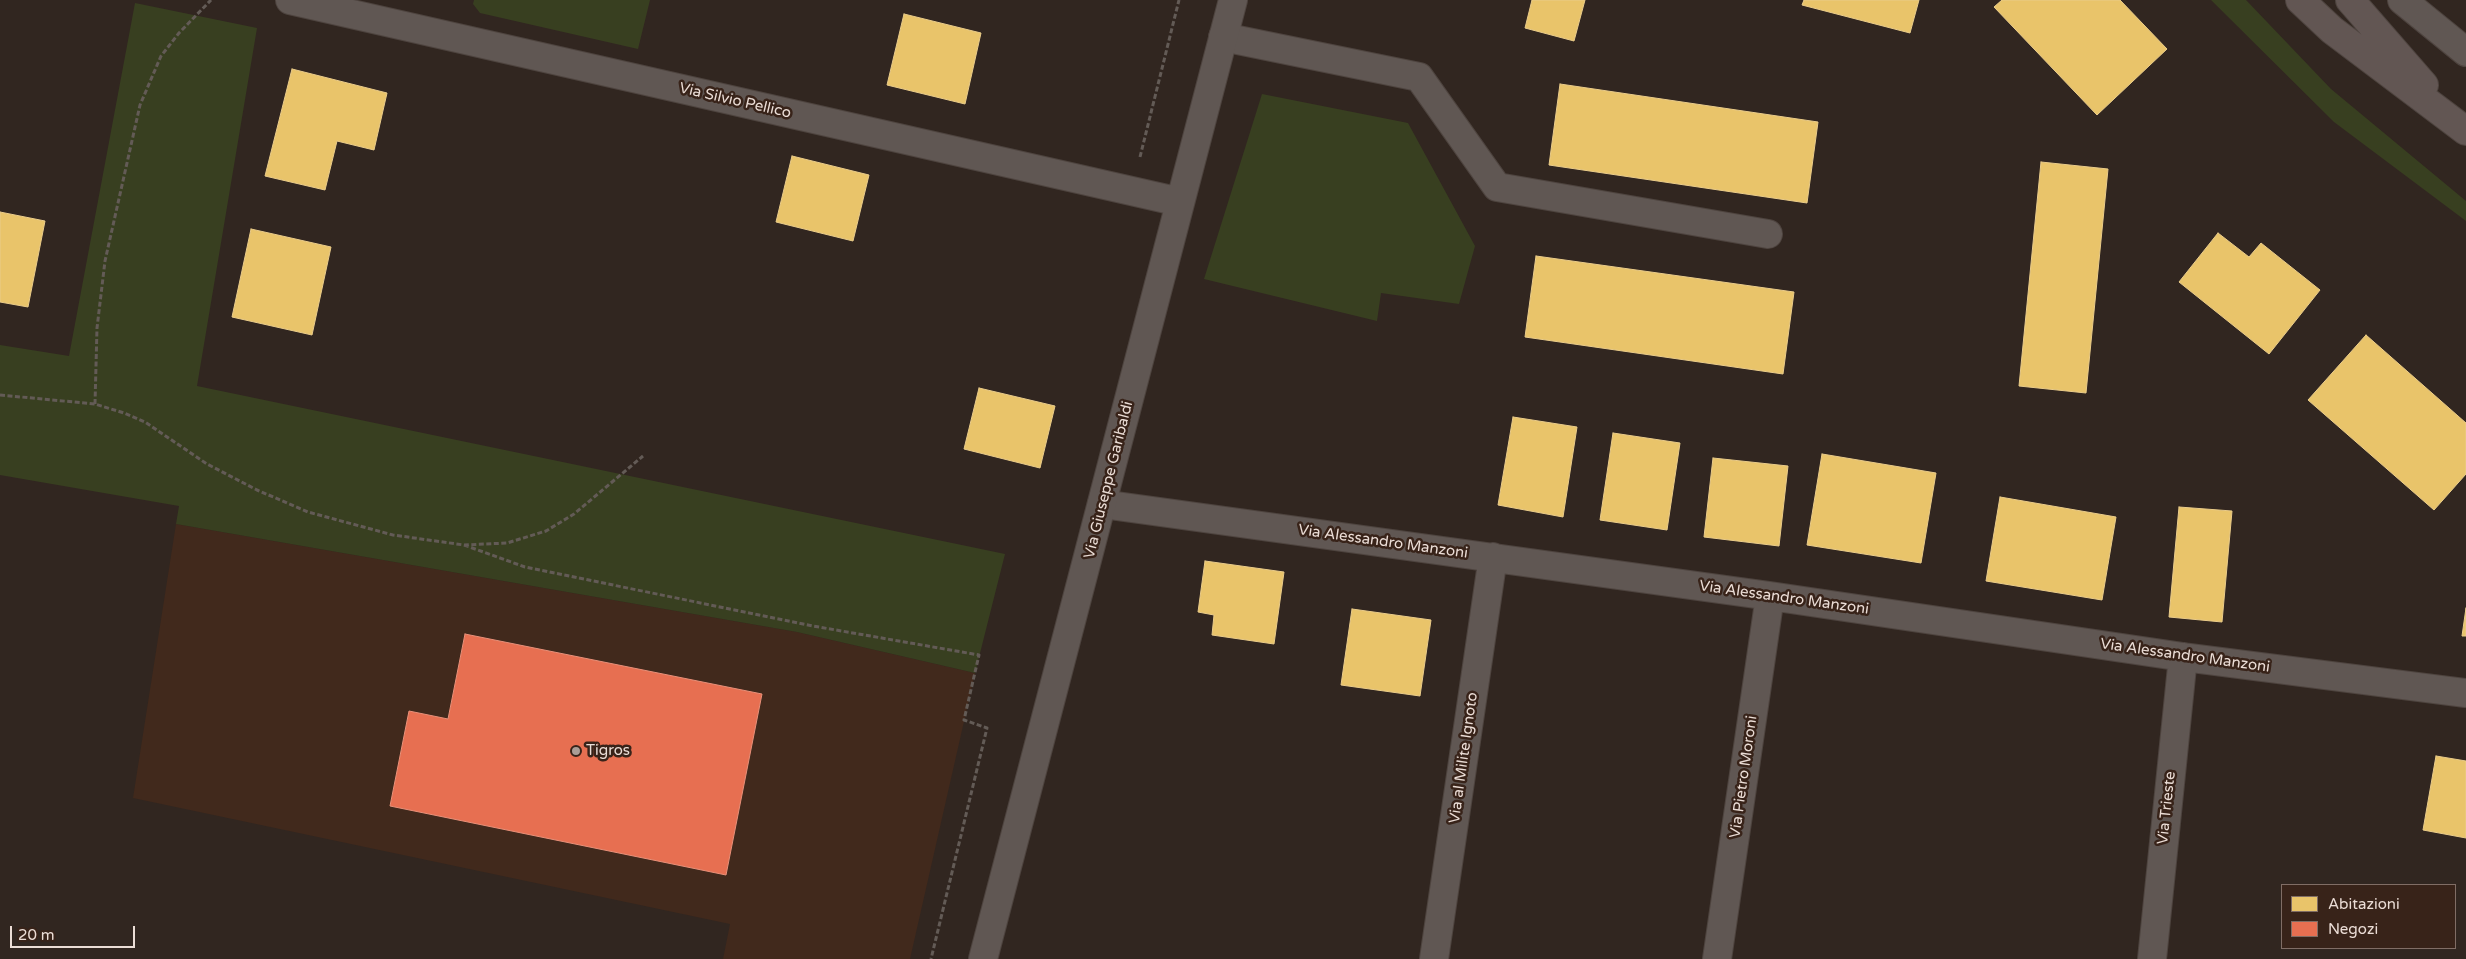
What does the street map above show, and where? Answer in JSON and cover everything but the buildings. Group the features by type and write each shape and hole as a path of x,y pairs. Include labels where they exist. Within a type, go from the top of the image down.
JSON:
{"main road":[{"path":"2300,0 2332,30 2460,126"},
{"path":"2350,0 2460,126"}],"street":[{"name":"Via Silvio Pellico","path":"290,0 1180,202"},
{"name":"Via Giuseppe Garibaldi","path":"983,959 1232,0"},
{"path":"2402,0 2466,52"},
{"path":"1223,37 1419,77 1497,187 1768,234"},
{"name":"Via Alessandro Manzoni","path":"1102,504 1770,596 2183,657 2466,693"},
{"name":"Via al Milite Ignoto","path":"1434,959 1494,557"},
{"name":"Via Pietro Moroni","path":"1717,959 1770,596"},
{"name":"Via Trieste","path":"2152,959 2183,657"}],"path":[{"path":"95,404 97,328 105,261 140,105 161,56 179,33 211,0"},
{"path":"1131,191 1179,0"},
{"path":"0,395 95,404 145,422 207,464 257,490 308,512 393,535 464,545 507,543 546,531 574,514 643,456"},
{"path":"464,545 525,567 813,626 980,655 964,720 987,728 931,959"}],"shaded area":[{"path":"176,524 797,632 975,673 910,959 723,959 730,924 133,798"}],"green space":[{"path":"474,0 650,0 638,49 480,13 473,4"},
{"path":"2211,0 2246,0 2331,89 2466,201 2466,221 2334,122"},
{"path":"135,3 257,28 197,386 1005,554 975,673 797,632 176,524 179,506 0,475 0,345 69,356"},
{"path":"1262,94 1408,123 1475,246 1459,304 1381,293 1377,321 1204,279"}],"place":[{"name":"Tigros","path":"576,751"}]}
